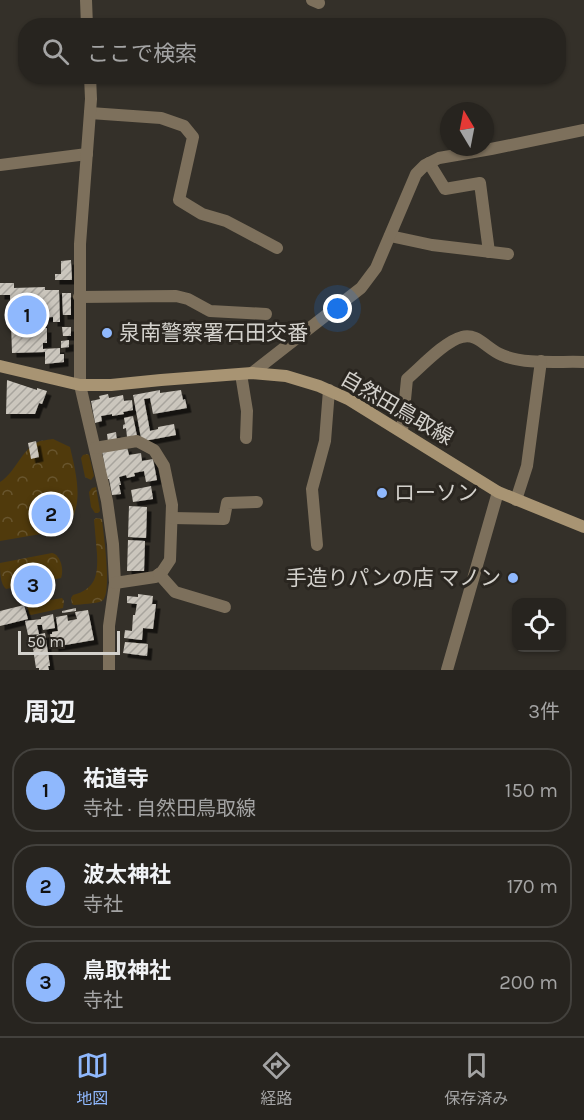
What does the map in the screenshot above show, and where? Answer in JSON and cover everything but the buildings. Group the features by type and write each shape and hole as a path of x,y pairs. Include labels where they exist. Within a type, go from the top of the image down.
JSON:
{"main road":[{"name":"自然田鳥取線","path":"0,366 80,385 111,385 246,374 286,376 329,390 348,399 498,492 584,527"}],"street":[{"path":"86,0 87,18"},
{"path":"90,84 80,243 80,385 113,544 115,583 109,626 110,670"},
{"path":"90,113 161,117 184,126 193,137 179,200 202,214 226,221 277,248"},
{"path":"246,438 246,374 361,288 376,268 416,174 425,165 438,158 584,130"},
{"path":"0,165 87,154"},
{"path":"429,163 445,189 480,183 489,252"},
{"path":"390,236 432,245 508,254"},
{"path":"79,297 176,296 188,299 210,311 266,314"},
{"path":"402,431 407,379 449,343 462,336 472,336 503,356 523,361 584,362"},
{"path":"516,500 527,466 542,361"},
{"path":"316,545 312,489 325,441 329,390"},
{"path":"94,448 137,441 154,450 164,466 172,505 170,561 156,577 115,583"},
{"path":"447,670 498,492"},
{"path":"172,518 224,519 227,503 256,502"},
{"path":"159,574 175,592 225,608"}],"green space":[{"path":"53,439 70,447 78,490 71,521 64,530 0,541 0,482 32,445"},
{"path":"87,454 94,476 91,480 85,477 81,458"},
{"path":"96,487 100,511 98,513 95,513 91,507 89,492"},
{"path":"102,519 107,576 105,597 99,602 74,605 71,598 73,595 87,589 96,575 94,520"},
{"path":"52,553 61,563 61,578 6,589 4,587 0,563"},
{"path":"62,598 63,608 29,614 28,604"}],"place":[{"name":"祐道寺","path":"27,315"},
{"name":"泉南警察署石田交番","path":"107,333"},
{"name":"ローソン","path":"382,493"},
{"name":"波太神社","path":"51,514"},
{"name":"手造りパンの店 マノン","path":"513,578"},
{"name":"鳥取神社","path":"33,585"}]}
